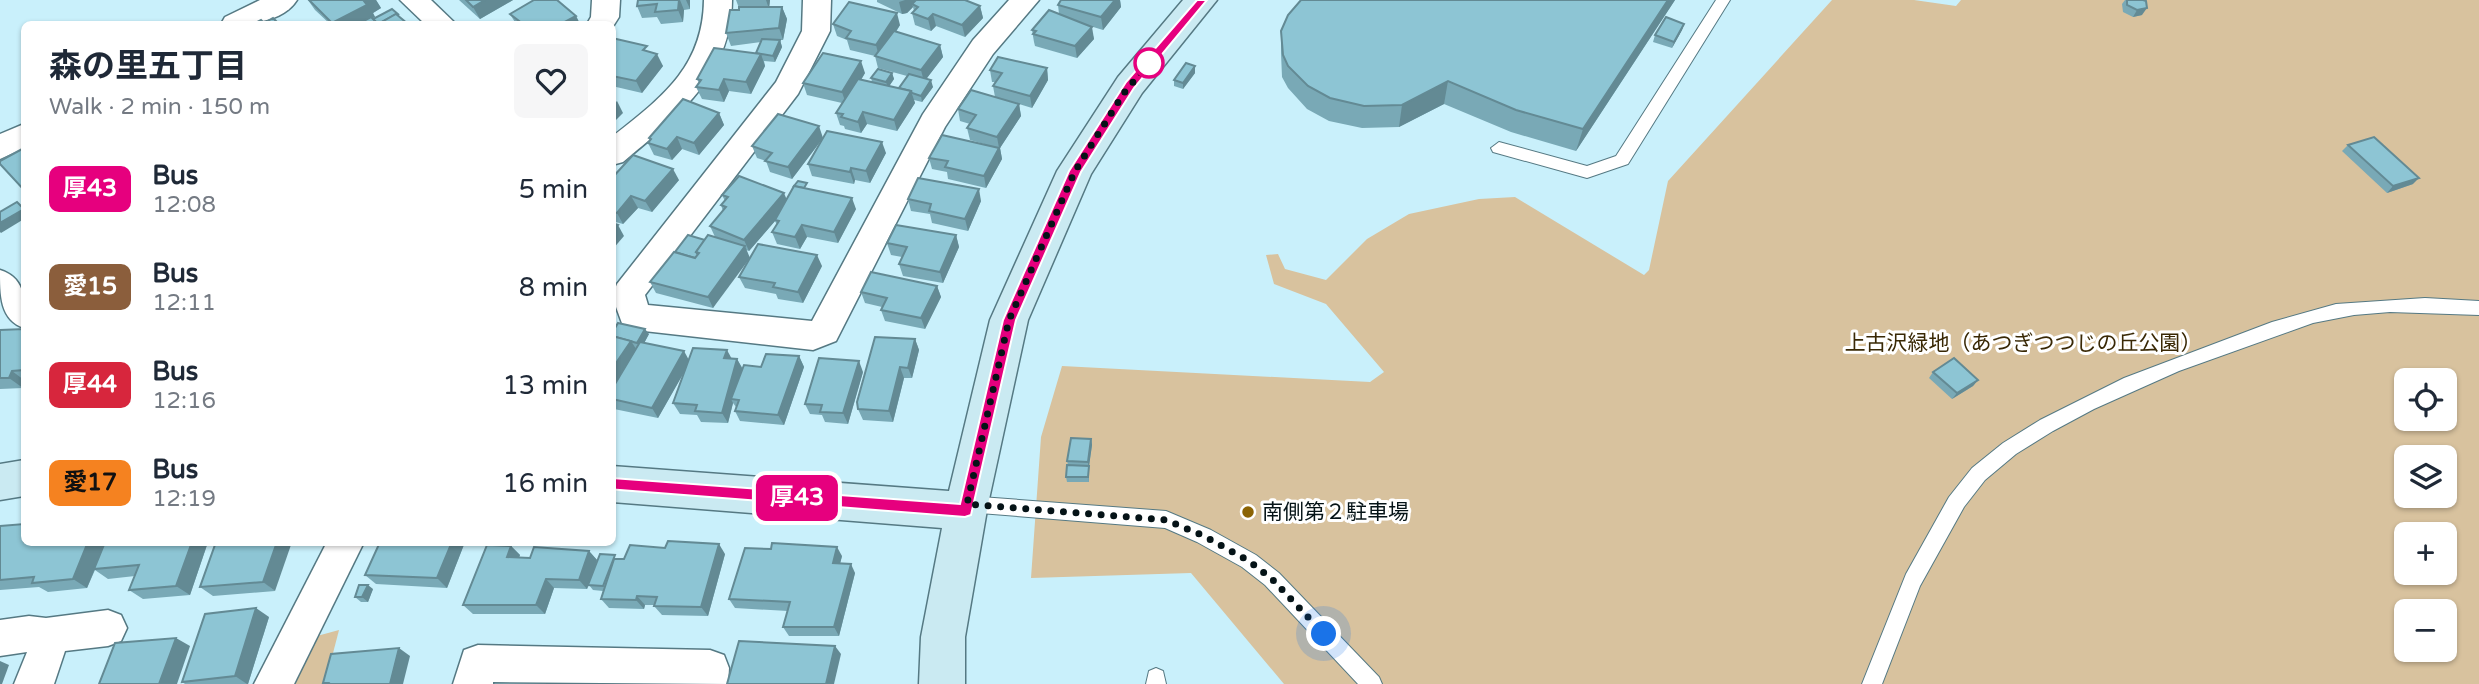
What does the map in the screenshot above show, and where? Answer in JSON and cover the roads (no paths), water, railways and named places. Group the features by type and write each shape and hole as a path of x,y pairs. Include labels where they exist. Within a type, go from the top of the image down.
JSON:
{"street":[{"path":"241,21 283,0"},
{"path":"414,0 438,21"},
{"path":"603,21 606,0"},
{"path":"616,151 648,125 685,88 704,60 712,45 718,0"},
{"path":"817,0 816,31 788,88 628,293 635,317 813,336 824,331 933,122 984,47 1025,0"},
{"path":"942,684 943,637 966,507 1009,320 1075,171 1130,85 1202,0"},
{"path":"0,148 21,137"},
{"path":"0,283 21,312"},
{"path":"0,325 21,317"},
{"path":"0,482 21,478"},
{"path":"616,484 966,507"},
{"path":"274,684 344,546"},
{"path":"0,638 29,634 46,636 108,628"},
{"path":"34,684 47,649 46,636"},
{"path":"473,684 478,663 710,668 708,684"}],"lane":[{"path":"1499,148 1587,172 1622,160 1723,0"},
{"path":"1872,684 1915,576 1949,520 1957,501 1982,472 2010,449 2072,411 2141,379 2298,322 2333,312 2374,306 2438,304 2479,309"},
{"path":"966,507 1166,520 1204,536 1249,561 1272,579 1373,684"}],"place":[{"name":"南側第２駐車場","path":"1248,512"}],"park label":[{"name":"上古沢緑地（あつぎつつじの丘公園）","path":"2023,343"}]}
